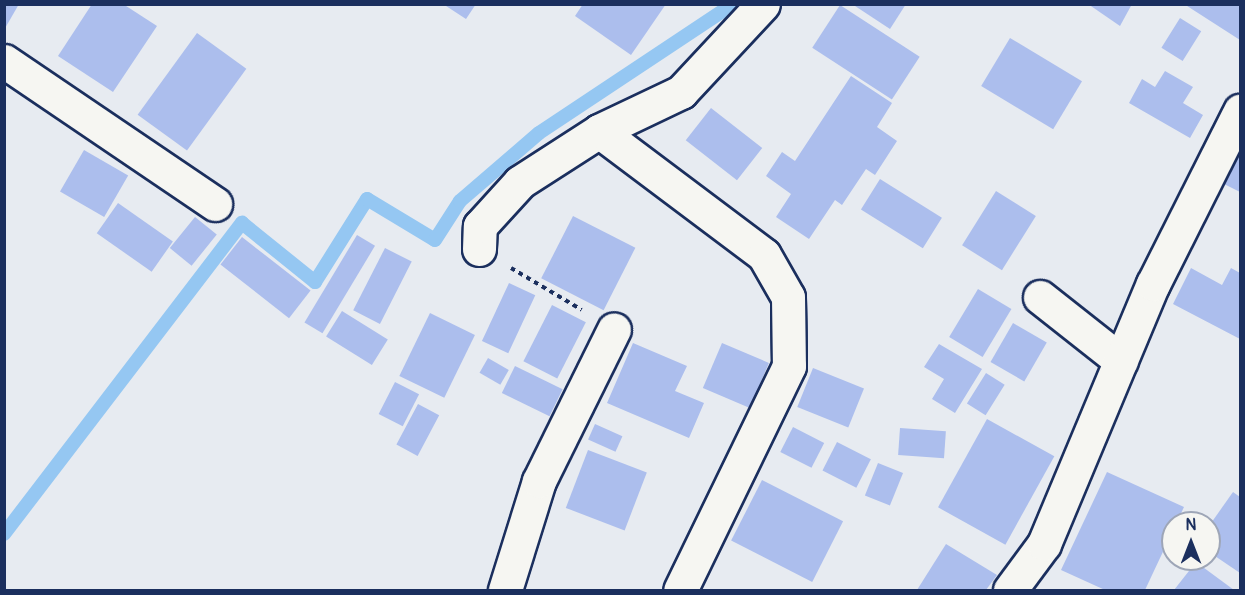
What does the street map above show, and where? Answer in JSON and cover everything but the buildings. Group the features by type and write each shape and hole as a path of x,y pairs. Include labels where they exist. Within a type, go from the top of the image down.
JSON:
{"street":[{"path":"479,249 480,226 520,182 599,131 681,92 763,4"},
{"path":"4,61 215,204"},
{"path":"1010,591 1044,544 1153,284 1240,111"},
{"path":"599,131 764,255 781,278 792,320 789,366 680,591"},
{"path":"1040,297 1121,361"},
{"path":"505,591 538,481 614,329"}],"path":[{"path":"479,249 614,329"}],"waterway":[{"path":"4,534 242,223 315,282 367,199 435,240 460,201 539,133 733,4"}]}
